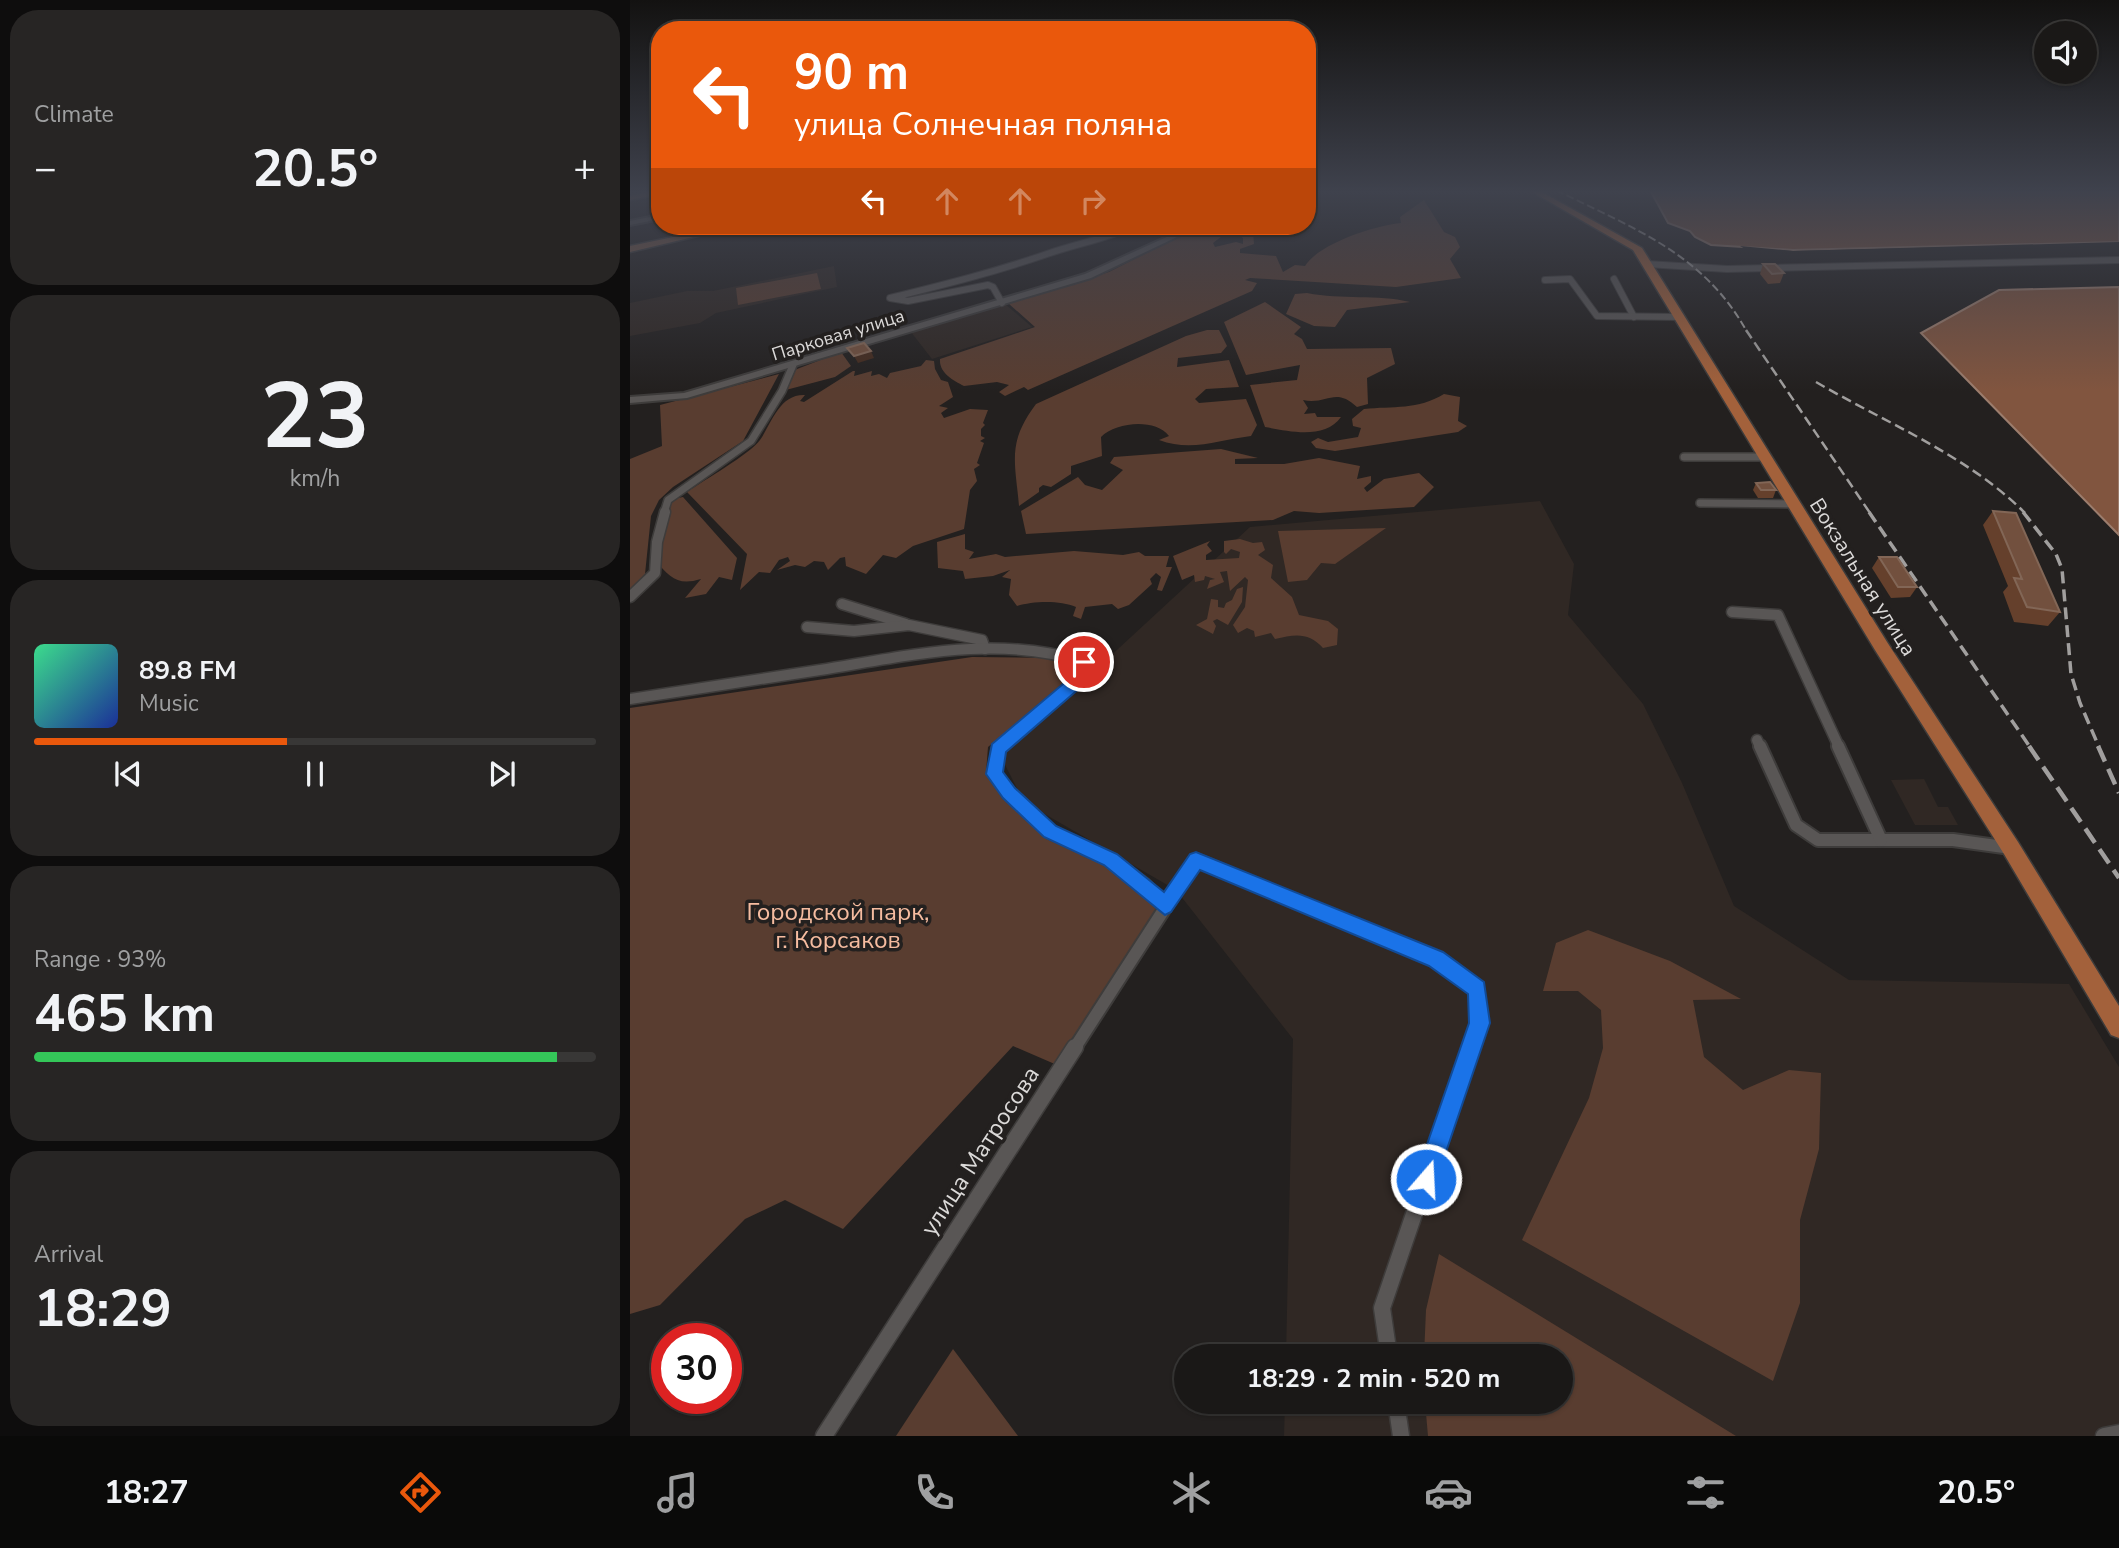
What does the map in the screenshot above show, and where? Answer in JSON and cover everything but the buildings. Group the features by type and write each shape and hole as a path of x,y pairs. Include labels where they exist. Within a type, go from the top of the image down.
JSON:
{"main road":[{"name":"Вокзальная улица","path":"1643,257 1792,504 2011,848 2119,1027"}],"street":[{"name":"Парковая улица","path":"1002,303 993,287 988,285 908,301 890,298 897,293 1021,265 1040,257"},
{"name":"Парковая улица","path":"632,394 684,396 1002,303 1106,270 1133,257"},
{"path":"1647,264 1738,269 2119,260"},
{"path":"1545,280 1570,279 1597,316 1681,317"},
{"path":"1614,279 1634,317"},
{"path":"630,597 655,573 657,542 668,500 751,441 782,391 793,366"},
{"path":"1684,457 1764,457"},
{"path":"1700,503 1792,504"},
{"path":"842,604 958,638 982,640 985,649"},
{"path":"1732,612 1778,615 1881,840"},
{"path":"807,627 844,631 909,625"},
{"path":"630,699 919,654 985,649 1064,653 1084,662 1083,676 998,749 995,774 1009,793 1050,832 1110,859 1145,885 1165,906"},
{"path":"1757,740 1796,825 1818,840 1953,840 2011,848"},
{"name":"улица Матросова","path":"824,1436 1196,860 1436,959 1477,989 1479,1023 1382,1308 1387,1344"},
{"path":"1398,1414 1401,1436"},
{"path":"2104,1436 2119,1433"}],"shaded area":[{"path":"834,266 837,287 716,313 700,323 630,336 630,303 687,291 713,291"},
{"path":"2119,287 2119,535 1921,333 1999,290"},
{"path":"1005,304 1032,327 932,359 911,332"},
{"path":"1540,501 1574,564 1568,615 1643,704 1682,783 1734,906 1849,980 2069,984 2119,1067 2119,1436 1284,1436 1285,1414 1573,1414 1573,1344 1286,1344 1293,1039 1176,890 1024,802 1001,757 1250,527"},
{"path":"1924,779 1938,807 1948,807 1958,825 1915,825 1891,780"}],"green space":[{"path":"1138,257 1276,257 1283,272 1295,265 1305,266 1312,258 1452,257 1450,259 1461,278 1396,287 1250,278 1245,280 1257,283 1252,291 1028,390 1024,387 1005,396 999,392 1009,385 997,382 964,386 948,376 940,364 940,359 1035,327 1008,303 1109,272"},
{"path":"817,273 821,289 738,305 736,288"},
{"path":"1295,294 1410,302 1347,310 1335,327 1314,326 1286,314"},
{"path":"1265,302 1301,327 1294,334 1302,339 1307,349 1391,348 1395,364 1367,378 1368,404 1357,407 1337,397 1303,400 1308,408 1304,414 1341,417 1326,429 1316,431 1295,432 1265,427 1250,385 1297,380 1300,365 1246,375 1224,322"},
{"path":"1207,330 1219,330 1227,346 1221,353 1178,358 1177,367 1229,360 1239,387 1206,389 1195,399 1199,403 1246,399 1257,425 1251,436 1182,445 1159,440 1169,436 1155,426 1125,425 1101,437 1102,456 1071,466 1071,474 1051,487 1043,485 1039,492 1019,506 1015,452 1021,430 1036,404 1186,336"},
{"path":"841,352 851,366 835,377 782,391 792,371"},
{"path":"926,360 934,361 935,369 941,380 948,382 953,397 939,406 948,408 941,413 944,418 970,409 988,410 983,423 985,425 981,429 981,436 985,438 980,441 984,443 977,463 980,465 974,469 977,481 970,490 964,529 913,546 896,558 883,555 866,574 846,566 845,557 840,558 828,570 824,562 814,561 805,567 795,565 777,570 790,561 788,557 779,560 770,573 759,572 740,590 747,554 687,492 755,446 782,404 789,399 805,395 800,401 804,402 853,371 854,376 872,371 871,376 879,374 887,378 890,373 921,366"},
{"path":"779,374 743,441 673,487 659,500 651,516 645,574 630,590 630,459 662,446 660,405"},
{"path":"1444,394 1460,397 1458,421 1467,426 1458,432 1335,451 1316,448 1311,442 1318,438 1328,442 1358,437 1361,428 1353,426 1352,419 1364,409 1415,405"},
{"path":"1221,449 1258,458 1235,459 1235,464 1284,464 1319,458 1360,466 1357,479 1371,476 1371,482 1364,488 1367,492 1384,479 1419,473 1434,487 1414,507 1319,513 1294,511 1273,520 1026,534 1021,511 1078,477 1085,485 1102,490 1123,470 1110,463 1114,457"},
{"path":"683,497 737,558 732,580 719,577 706,594 685,598 701,579 686,582 675,579 655,560 668,500"},
{"path":"1386,528 1335,564 1321,563 1307,580 1288,582 1278,531"},
{"path":"965,534 965,549 974,552 969,559 996,554 1005,557 1074,551 1123,555 1139,552 1145,556 1169,556 1166,567 1172,567 1162,591 1157,590 1161,577 1156,573 1150,579 1152,584 1129,605 1118,609 1112,604 1085,607 1081,619 1073,616 1076,607 1062,603 1038,602 1017,606 1009,595 1011,579 1002,577 1010,570 993,576 965,579 963,571 938,568 937,542"},
{"path":"1240,539 1253,543 1262,542 1265,550 1258,555 1273,565 1271,578 1292,597 1299,615 1328,621 1338,629 1337,645 1323,648 1307,637 1289,636 1275,639 1271,633 1255,637 1254,631 1247,628 1238,633 1233,625 1245,607 1248,580 1245,577 1230,591 1227,571 1220,572 1224,582 1207,589 1210,580 1215,579 1205,576 1204,580 1195,582 1194,575 1182,580 1173,556 1210,541 1207,545 1212,551 1206,555 1206,560 1239,558 1240,552 1231,549 1226,554 1224,552 1224,541"},
{"path":"1243,587 1242,602 1228,625 1217,619 1213,621 1216,626 1213,634 1196,625 1207,619 1211,599 1218,600 1218,607 1224,608 1237,589"},
{"name":"Городской парк, г. Корсаков","path":"972,657 1054,658 1072,666 1069,678 988,747 986,773 997,790 1048,833 1108,861 1142,886 1161,907 1057,1065 1013,1046 843,1229 785,1200 745,1219 660,1305 630,1314 630,708"},
{"path":"1588,930 1670,961 1741,999 1693,1000 1704,1057 1743,1090 1789,1070 1821,1073 1819,1149 1800,1220 1800,1303 1773,1381 1522,1240 1589,1098 1603,1048 1601,1010 1578,991 1543,991 1556,943"},
{"path":"1439,1254 1736,1436 1428,1436 1426,1414 1573,1414 1573,1344 1425,1344 1426,1310"},
{"path":"953,1349 1018,1436 896,1436"}],"railway":[{"path":"1681,257 1710,282 1730,305 1747,332"},
{"path":"1746,330 1870,513"},
{"path":"1816,382 1952,457 2002,492 2025,513"},
{"path":"1869,512 2030,747"},
{"path":"2023,512 2056,554 2062,569 2071,674 2099,747"},
{"path":"2029,746 2119,878"},
{"path":"2098,746 2119,793"}],"route":[{"path":"1084,662 1083,676 998,749 995,774 1009,793 1050,832 1110,859 1145,885 1165,906 1196,860 1436,959 1477,989 1479,1023 1426,1179"}]}
